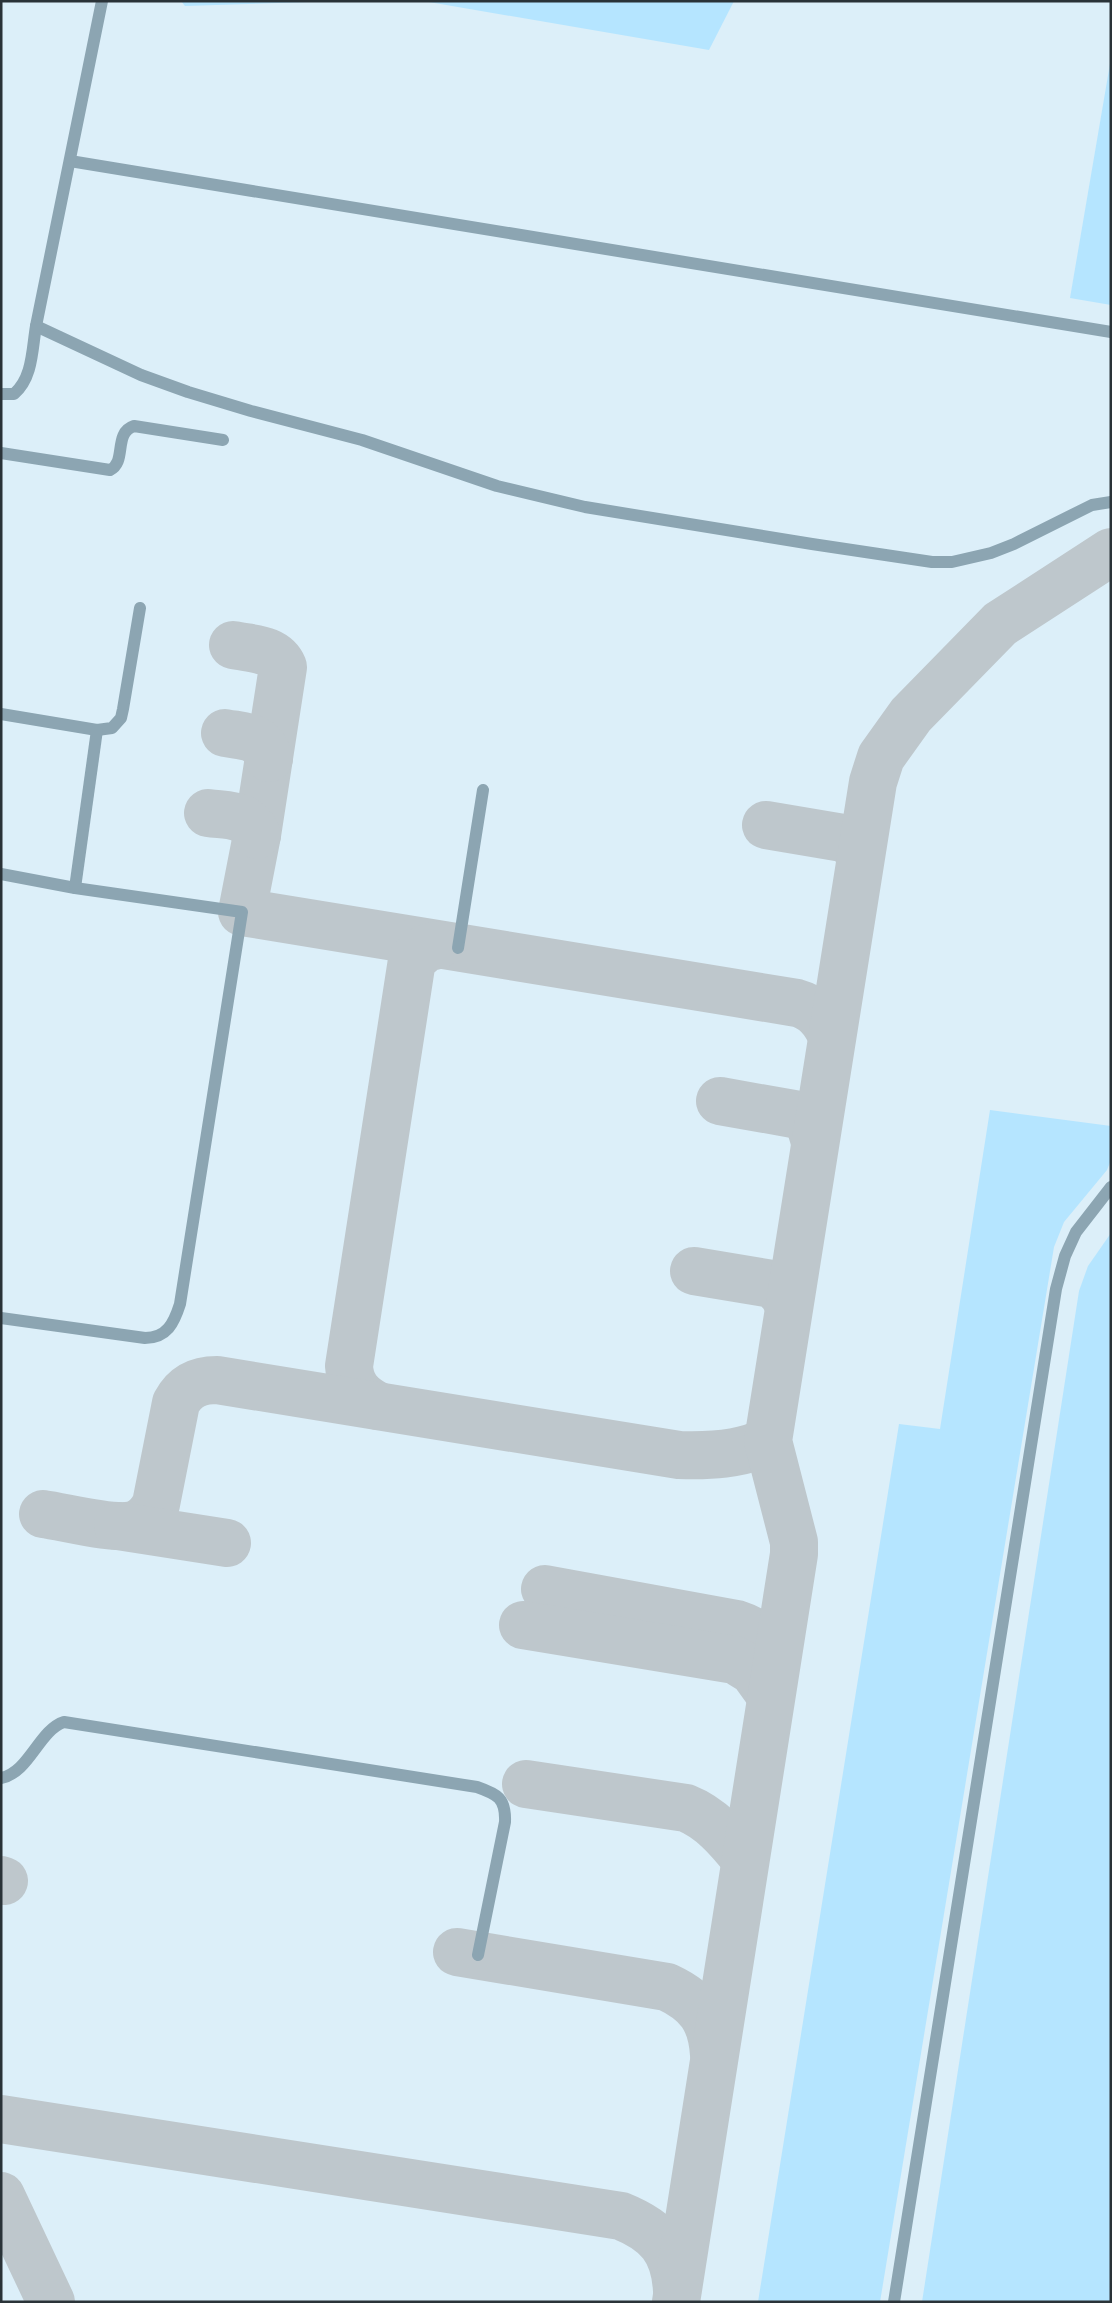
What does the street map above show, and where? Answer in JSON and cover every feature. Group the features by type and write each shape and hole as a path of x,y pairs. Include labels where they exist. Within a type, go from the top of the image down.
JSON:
{"lane":[{"path":"1,394 14,394 24,382 28,373 102,1"},
{"path":"70,161 1111,332"},
{"path":"36,326 141,375 188,392 251,411 362,440 497,486 585,506 812,544 932,562 952,562 991,553 1079,511 1111,502"},
{"path":"1,453 110,470 113,469 117,462 122,436 129,428 134,426 223,440"},
{"path":"1,714 97,730 112,728 121,718 140,608"},
{"path":"75,888 97,730"},
{"path":"458,948 483,790"},
{"path":"1,874 75,888 242,912 180,1304 172,1326 165,1333 155,1338 1,1318"},
{"path":"894,2302 1054,1298 1064,1256 1070,1243 1076,1232 1111,1187"},
{"path":"1,1778 11,1774 54,1728 64,1722 477,1787 493,1792 500,1798 506,1810 505,1822 478,1956"}],"shaded area":[{"path":"1,1 1111,1 1111,2302 1,2302"},
{"path":"181,1 341,1 185,6"},
{"path":"423,1 734,1 709,50"},
{"path":"1111,58 1111,305 1070,298"},
{"path":"990,1110 1111,1126 1111,1160 1107,1170 1064,1222 1054,1247 880,2302 758,2302 899,1424 940,1429"},
{"path":"1111,1233 1111,2302 922,2302 1079,1291 1088,1266"}],"taxiway":[{"path":"676,2302 794,1554 794,1542 768,1441 873,782 881,757 911,715 1000,624 1111,552"},
{"path":"233,645 269,653 283,667 257,835 242,912 797,1003 814,1011 826,1024 832,1036"},
{"path":"225,733 252,738 262,745 269,758"},
{"path":"208,813 230,815 242,819 253,828 257,835"},
{"path":"766,825 843,838 861,849"},
{"path":"378,1406 366,1399 354,1386 349,1366 412,960 426,948 438,945"},
{"path":"720,1101 799,1115 810,1125 815,1142"},
{"path":"694,1271 772,1284 782,1293 789,1305"},
{"path":"43,1514 114,1526 133,1525 144,1520 156,1504 176,1403 188,1388 210,1380 679,1455 713,1455 736,1452 768,1441"},
{"path":"118,1526 227,1543"},
{"path":"545,1589 737,1624 752,1630 762,1638 776,1663"},
{"path":"523,1625 735,1660 753,1671 771,1696"},
{"path":"526,1784 686,1808 711,1823 745,1859"},
{"path":"457,1952 667,1987 688,1999 702,2014 710,2032 714,2055"},
{"path":"1,2119 621,2216 645,2228 662,2244 673,2264 677,2291"},
{"path":"1,2196 51,2302"}]}
